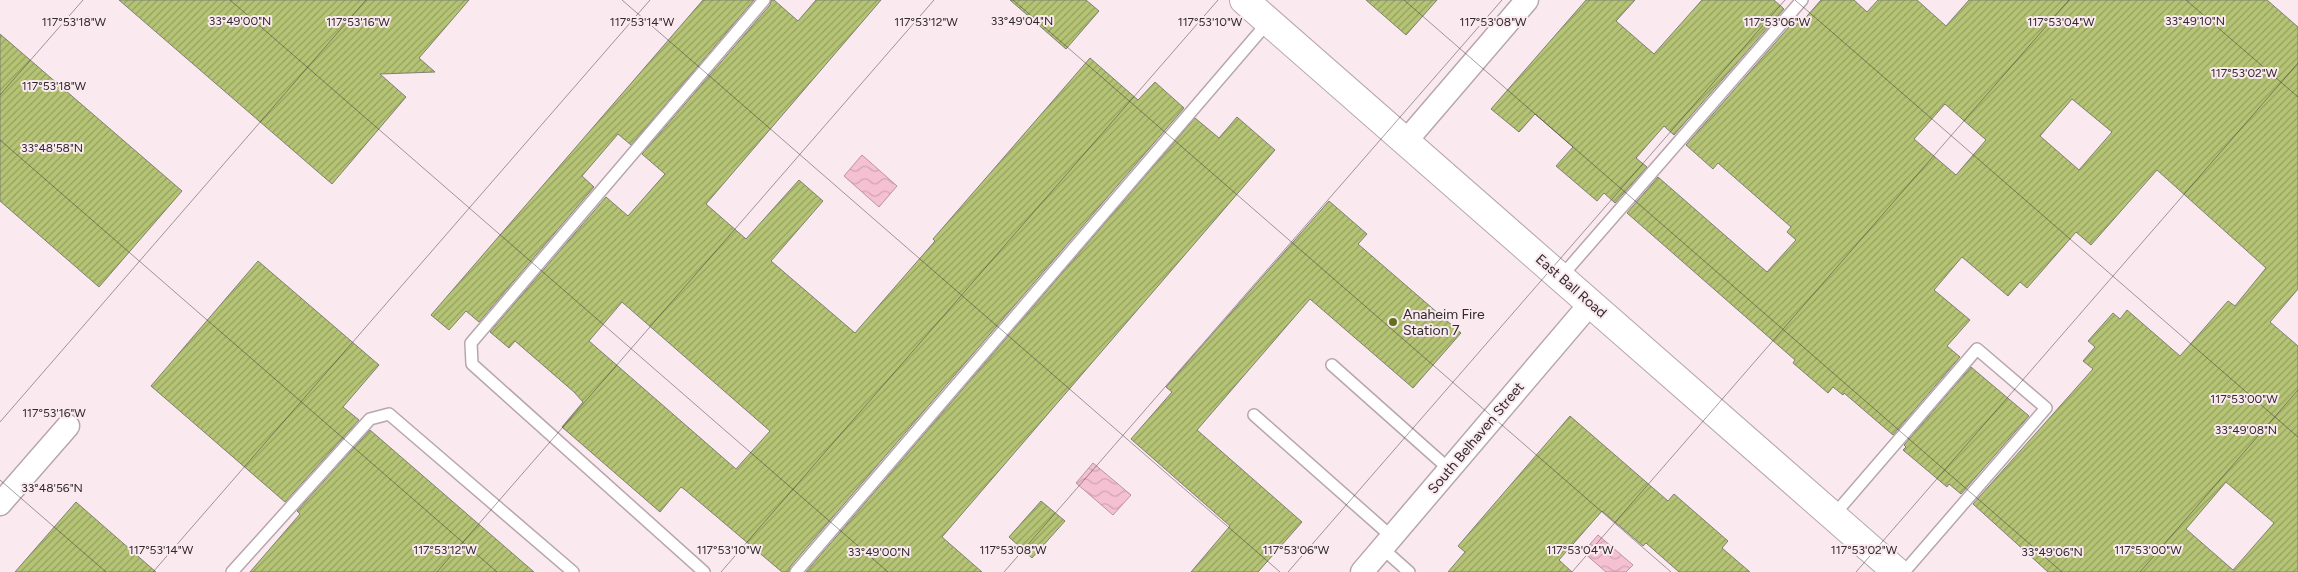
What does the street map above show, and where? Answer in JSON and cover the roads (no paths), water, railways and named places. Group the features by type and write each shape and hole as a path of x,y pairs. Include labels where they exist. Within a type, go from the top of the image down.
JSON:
{"main road":[{"name":"East Ball Road","path":"1244,0 1898,572"}],"street":[{"path":"1406,141 1527,0"},
{"name":"South Belhaven Street","path":"1362,572 1590,304"},
{"path":"0,504 68,426"}],"lane":[{"path":"704,572 472,364 471,342 764,0"},
{"path":"1560,278 1802,0"},
{"path":"796,572 1269,21"},
{"path":"1833,516 1977,349 2046,408 1904,572"},
{"path":"1332,364 1449,469"},
{"path":"232,572 370,419 389,414 573,572"},
{"path":"1254,414 1387,542 1409,572"}],"water":[{"path":"862,155 897,186 879,207 844,176"},
{"path":"1093,463 1131,495 1113,515 1076,483"},
{"path":"1598,535 1633,565 1626,572 1606,572 1583,552"}],"place":[{"name":"Anaheim Fire Station 7","path":"1393,322"}]}
